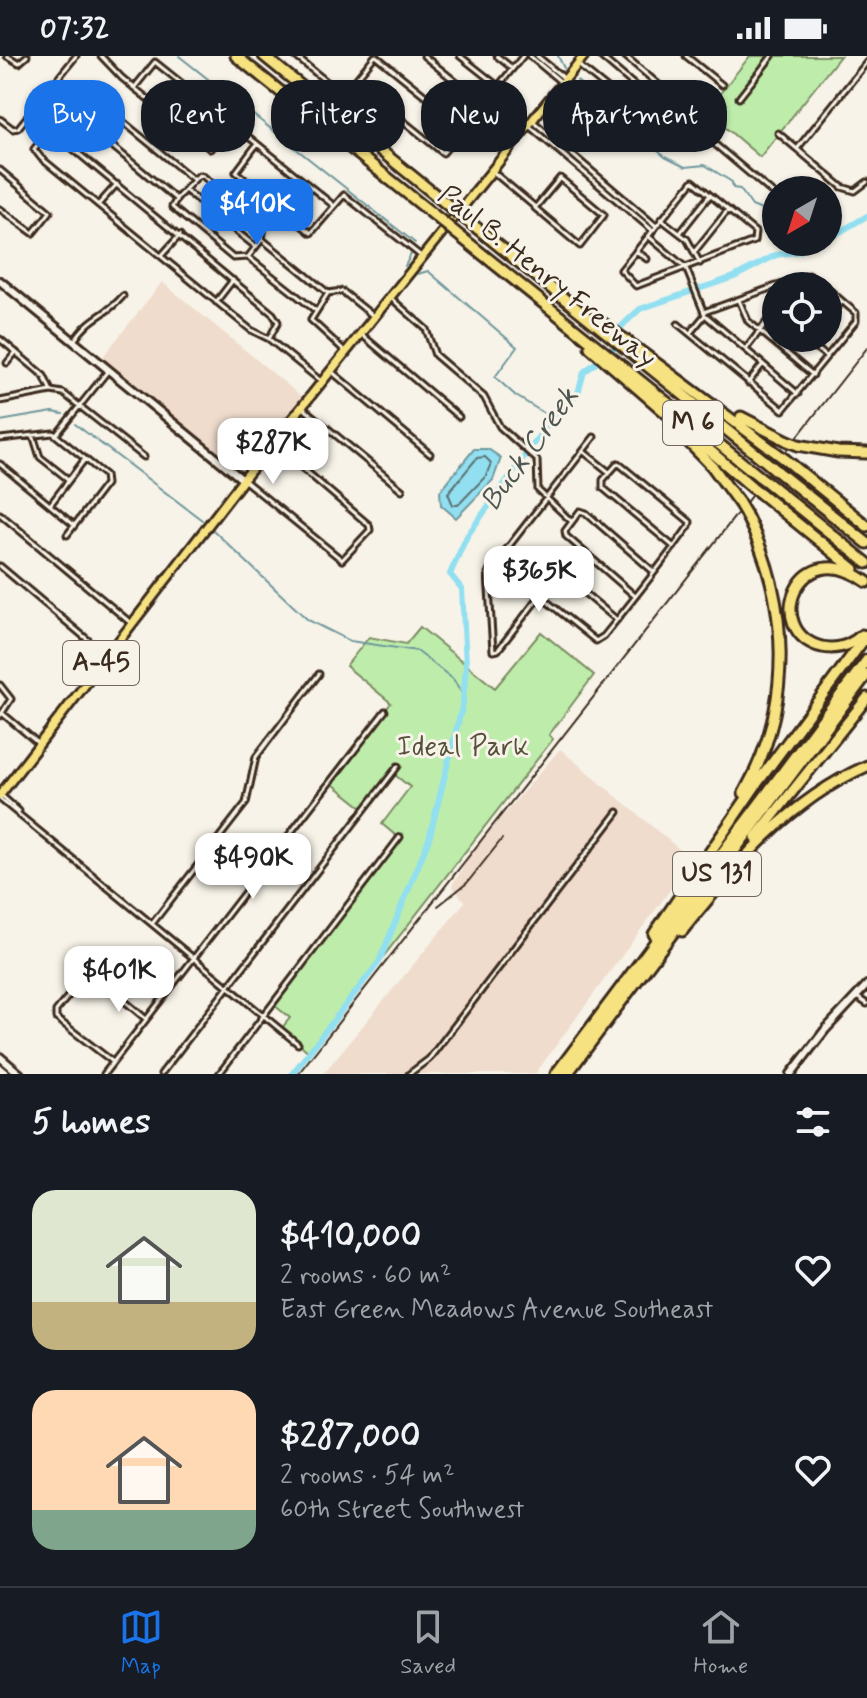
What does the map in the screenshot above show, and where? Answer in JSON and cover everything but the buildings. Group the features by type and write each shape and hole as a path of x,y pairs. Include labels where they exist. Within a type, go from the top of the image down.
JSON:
{"highway":[{"name":"Paul B. Henry Freeway","path":"236,56 488,258 623,373 867,563"},
{"name":"Paul B. Henry Freeway","path":"264,56 510,255 639,354 867,543"},
{"path":"565,323 756,490 867,581"},
{"path":"639,354 652,358 746,421 793,443 838,452 867,453"},
{"path":"652,358 867,526"},
{"path":"623,373 698,450 742,508 764,555 774,593 781,642 779,682 771,728 755,771 708,854"},
{"path":"867,581 839,567 822,568 800,581 791,606 798,630 819,646 847,645 867,632"},
{"path":"582,1039 708,854 867,632"},
{"name":"US 131","path":"556,1074 867,660"},
{"name":"US 131","path":"567,1074 867,674"},
{"path":"567,1074 867,698"},
{"path":"697,912 776,825 822,789 867,766"}],"main road":[{"name":"A-45","path":"565,80 584,56"},
{"name":"A-45","path":"0,796 243,480 543,107"},
{"path":"0,281 243,480"},
{"path":"791,1074 821,1034 867,985"},
{"path":"0,1057 20,1074"}],"street":[{"path":"7,56 19,63 27,56"},
{"path":"0,119 16,129 76,56"},
{"path":"101,56 141,94"},
{"path":"295,56 325,80"},
{"path":"355,80 376,56 421,92"},
{"path":"424,56 454,80"},
{"path":"460,56 490,80"},
{"path":"497,56 512,68"},
{"path":"503,80 523,56"},
{"path":"530,56 563,80"},
{"path":"537,56 563,80"},
{"path":"600,56 628,80"},
{"path":"625,56 653,80"},
{"path":"686,56 716,80"},
{"path":"739,98 772,56"},
{"path":"134,88 155,62 178,80"},
{"path":"797,149 867,62"},
{"path":"577,64 597,80"},
{"path":"176,199 93,130 110,111 194,180"},
{"path":"405,122 421,135"},
{"path":"530,123 654,228"},
{"path":"0,130 5,124"},
{"path":"269,339 278,322 277,317 117,184 55,134 48,132 34,151 258,336 269,339 322,382"},
{"path":"778,133 848,190 855,191 867,182"},
{"path":"333,205 257,144 236,172 311,233 341,196 347,196 423,257"},
{"path":"724,152 762,184"},
{"path":"0,170 50,212 33,233 0,209"},
{"path":"492,171 535,208 580,246 604,215 560,178 535,208"},
{"path":"248,257 262,239 264,227 203,176 194,180 172,207 233,258 248,257 315,310"},
{"path":"693,181 756,237 749,245 636,286 621,273 654,228 693,181"},
{"path":"98,205 117,184"},
{"path":"185,190 256,247"},
{"path":"680,233 710,194"},
{"path":"695,251 728,210"},
{"path":"661,219 680,233 695,251 700,263"},
{"path":"161,256 180,235"},
{"path":"648,236 686,268 705,313 798,394"},
{"path":"262,239 328,293"},
{"path":"636,251 647,259"},
{"path":"216,302 233,280"},
{"path":"346,352 313,323 315,310 328,293 342,291 374,317"},
{"path":"690,333 705,313 762,291"},
{"path":"74,341 87,322 109,311 123,296"},
{"path":"390,298 426,329 435,355 484,397 500,427 534,457 537,485 546,499 571,521"},
{"path":"739,300 746,318 813,375"},
{"path":"842,301 856,313 852,327 842,339"},
{"path":"678,324 783,410 831,352"},
{"path":"746,349 760,330"},
{"path":"361,334 459,417"},
{"path":"0,339 46,378 51,391"},
{"path":"7,363 16,352"},
{"path":"822,352 827,357"},
{"path":"748,383 763,364"},
{"path":"57,434 109,370"},
{"path":"331,371 430,454"},
{"path":"0,401 51,391 63,393 144,457"},
{"path":"302,407 402,490"},
{"path":"33,434 40,457 69,480"},
{"path":"0,439 57,434 108,479 67,535"},
{"path":"540,597 495,652 490,643 487,578 594,437"},
{"path":"243,480 341,560 346,560 371,527 273,443"},
{"path":"583,451 609,472"},
{"path":"50,505 85,459"},
{"path":"617,620 546,561 533,569 526,583 596,641 617,620 674,547 690,522 624,464 618,463 601,484 603,488 674,547"},
{"path":"0,464 74,525"},
{"path":"635,596 566,536 571,521 583,511 654,572"},
{"path":"0,514 132,624"},
{"path":"508,548 533,569"},
{"path":"0,566 107,656"},
{"path":"152,924 246,803 256,757 319,674"},
{"path":"0,685 11,699 1,714 39,744"},
{"path":"104,1074 385,711"},
{"path":"161,1074 398,766"},
{"path":"0,796 298,1044"},
{"path":"409,1074 422,1066 446,1038 618,812"},
{"path":"219,1074 400,837"},
{"path":"109,988 146,1019"},
{"path":"70,994 55,1015 114,1062"},
{"path":"857,997 867,1004"}],"shaded area":[{"path":"162,282 302,397 242,471 102,358"},
{"path":"560,749 692,860 535,1074 323,1074 465,902 452,886 471,853"}],"green space":[{"path":"750,56 840,56 760,157 727,129 727,85"},
{"name":"Ideal Park","path":"420,627 495,688 541,632 594,675 549,735 553,739 309,1052 281,1029 290,1018 274,1005 401,840 382,824 410,787 391,772 363,808 329,781 391,703 346,666 369,637 406,644"}],"water":[{"path":"474,449 488,449 501,458 493,480 456,518 441,505 440,491"}],"waterway":[{"path":"179,56 415,243"},
{"path":"558,56 564,68"},
{"path":"659,152 685,167 705,165 732,182 733,188 740,189 752,206 762,210"},
{"name":"Buck Creek","path":"842,231 867,216"},
{"path":"405,266 411,254"},
{"name":"Buck Creek","path":"292,1074 379,962 429,839 463,703 466,665 462,589 450,574 467,536 552,418 578,393 584,372 614,349 620,328 640,309 734,277 774,256"},
{"path":"418,274 428,271 517,347 495,377 516,396 552,418"},
{"path":"0,421 53,412 63,414"},
{"path":"75,424 202,520"},
{"path":"213,530 308,620 350,641 417,651 453,679 463,695"}],"railway":[{"path":"298,1074 867,348"},
{"path":"438,906 467,883 502,839"}]}
